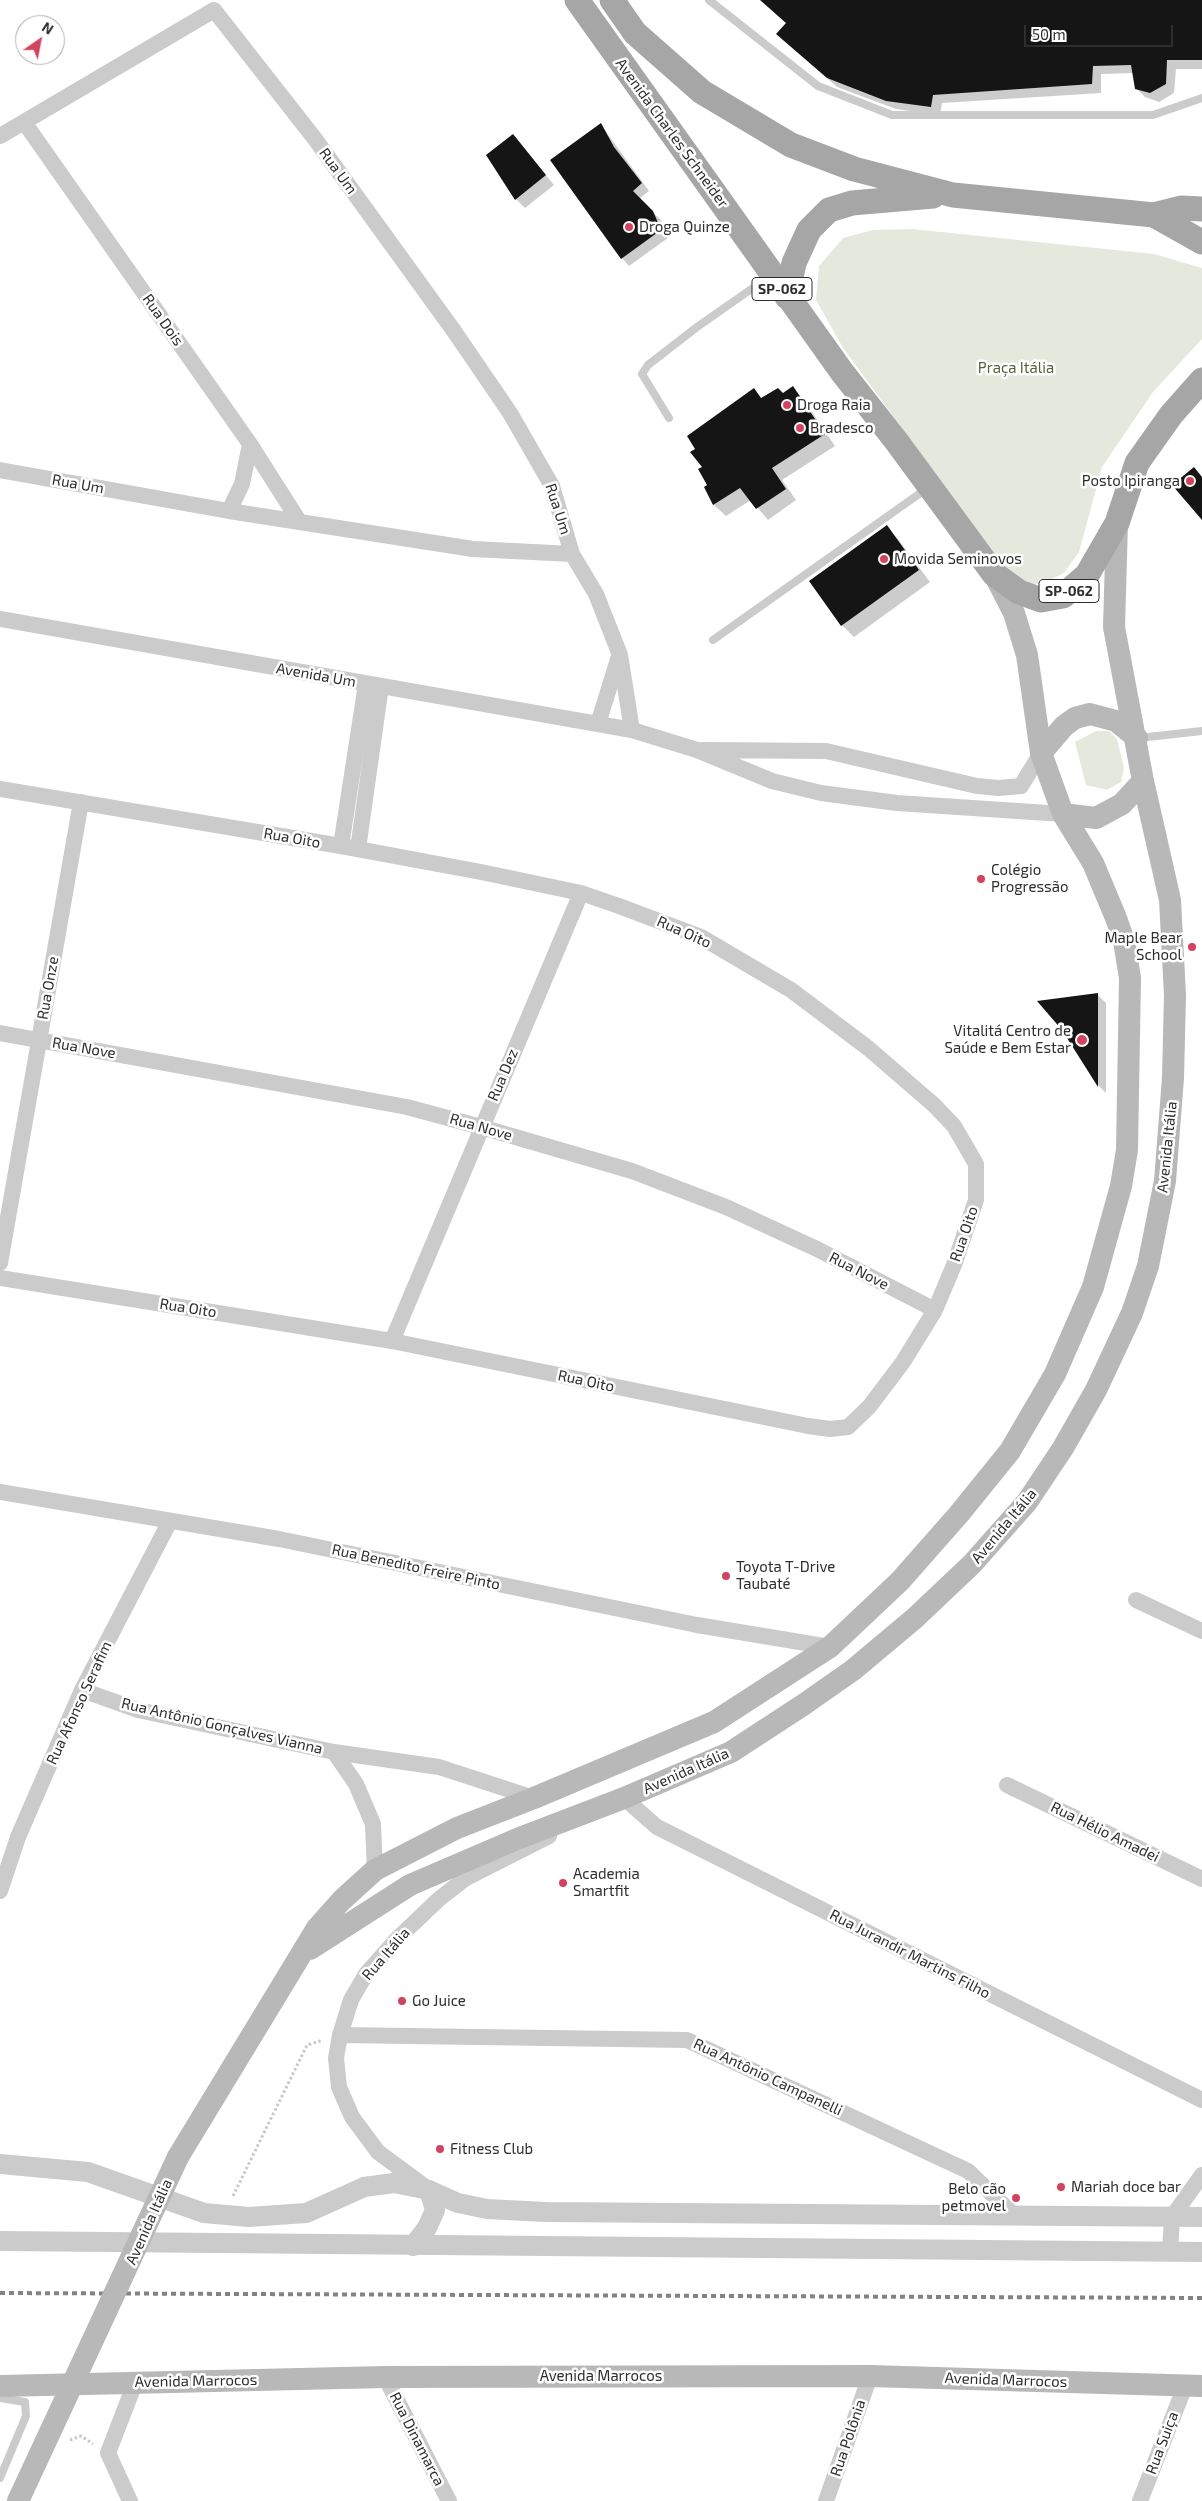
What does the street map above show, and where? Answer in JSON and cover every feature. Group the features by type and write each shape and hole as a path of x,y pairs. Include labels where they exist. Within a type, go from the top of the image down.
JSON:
{"main road":[{"name":"Avenida Charles Schneider","path":"576,0 773,274 787,297 994,574 1019,592 1042,600 1063,596 1087,574 1117,523 1137,463 1171,415 1202,380"},
{"name":"Avenida Charles Schneider","path":"612,0 635,33 702,92 791,145 854,169 953,195 1154,215 1182,208 1202,209"},
{"name":"SP-062","path":"787,297 794,263 809,230 829,210 852,203 953,195"},
{"name":"SP-062","path":"1154,215 1202,242"},
{"name":"Avenida Itália","path":"301,1955 410,1885 517,1839 624,1798 731,1752 853,1670 914,1618 972,1564 1027,1502 1063,1448 1096,1390 1132,1313 1148,1266 1165,1181 1173,1078 1175,995 1170,900 1114,628 1117,523"},
{"path":"994,574 1014,613 1027,655 1041,753 1063,814 1096,818 1122,804 1144,781"},
{"path":"1041,753 1064,726 1075,718 1090,714 1116,721 1137,738"},
{"name":"Avenida Itália","path":"18,2501 178,2157 317,1928 342,1900 375,1870 457,1828 534,1798 714,1722 830,1647 900,1581 959,1514 1010,1451 1055,1374 1093,1287 1114,1215 1127,1150 1130,978 1124,941 1093,863 1063,814"},
{"name":"Avenida Marrocos","path":"0,2386 385,2377 870,2376 1193,2386"}],"street":[{"name":"Rua Um","path":"0,136 214,10 321,147 454,331 510,414 552,486 572,554 596,594 620,654 632,730"},
{"name":"Rua Dois","path":"24,122 250,444 299,521"},
{"path":"228,511 242,484 250,444"},
{"name":"Rua Um","path":"0,470 228,511 473,549 572,554"},
{"name":"Avenida Um","path":"0,619 632,730 697,750"},
{"path":"598,724 620,654"},
{"path":"341,846 373,685"},
{"path":"358,849 373,685"},
{"path":"697,750 826,751 977,786 999,788 1021,786 1041,753"},
{"path":"697,750 772,781 821,793 897,804 1063,814"},
{"name":"Rua Oito","path":"0,789 358,849 581,893 701,937 791,990 868,1048 934,1105 954,1126 976,1164 976,1200 954,1265 935,1310 903,1362 869,1407 848,1427 830,1429 392,1341 0,1278"},
{"name":"Rua Onze","path":"0,1263 81,802"},
{"name":"Rua Dez","path":"392,1341 581,893"},
{"name":"Rua Nove","path":"0,1033 406,1107 632,1171 726,1207 817,1249 935,1310"},
{"name":"Rua Benedito Freire Pinto","path":"0,1492 279,1539 697,1625 830,1647"},
{"name":"Rua Afonso Serafim","path":"0,1891 18,1838 82,1690 170,1521"},
{"path":"1136,1600 1202,1631"},
{"name":"Rua Antônio Gonçalves Vianna","path":"82,1690 138,1710 334,1752 439,1767 534,1798"},
{"name":"Rua Antônio Gonçalves Vianna","path":"334,1752 356,1784 373,1824 375,1870"},
{"name":"Rua Hélio Amadei","path":"1007,1785 1202,1879"},
{"name":"Rua Itália","path":"429,2190 378,2152 352,2117 339,2087 336,2058 340,2035 351,2000 366,1974 396,1939 439,1899 466,1878 624,1798"},
{"name":"Rua Jurandir Martins Filho","path":"624,1798 657,1827 1202,2100"},
{"name":"Rua Antônio Campanelli","path":"340,2035 687,2040 968,2171 1016,2217"},
{"path":"0,2164 88,2172 204,2213 249,2218 306,2213 364,2187 394,2183 429,2190 458,2203 487,2208 546,2212 1202,2217"},
{"path":"1170,2252 1172,2217 1202,2175"},
{"path":"413,2246 427,2228 435,2210 429,2190"},
{"path":"0,2241 1202,2252"},
{"name":"Rua Polônia","path":"826,2501 870,2376"},
{"name":"Rua Dinamarca","path":"385,2377 449,2501"},
{"path":"130,2501 108,2453 135,2383"},
{"name":"Rua Suiça","path":"1140,2501 1193,2386"}],"lane":[{"path":"709,0 818,86 892,115 1153,115 1202,98"},
{"path":"669,418 642,374 648,366 698,327 773,274"},
{"path":"712,640 930,486"},
{"path":"1137,738 1202,731"},
{"path":"0,2398 25,2402 26,2416 0,2478"}],"path":[{"path":"223,2215 307,2045 340,2035"},
{"path":"63,2442 81,2436 108,2453"}],"green space":[{"name":"Praça Itália","path":"912,229 1154,254 1202,268 1202,339 1153,392 1102,467 1079,552 1064,573 1046,582 1033,585 1019,581 997,566 909,438 843,348 816,300 819,266 843,238 873,230"},
{"path":"1096,731 1109,731 1117,739 1124,768 1121,782 1107,790 1086,785 1075,742"}],"building":[{"path":"760,0 1202,0 1202,60 1167,60 1166,84 1150,93 1135,89 1131,65 1093,66 1092,84 933,95 931,107 886,101 827,78 776,34 786,23"},
{"path":"601,123 614,147 642,183 633,191 653,211 661,230 621,259 550,160"},
{"path":"513,134 546,175 515,200 486,155"},
{"path":"793,386 825,434 772,468 786,489 756,509 740,488 713,505 704,487 707,485 698,469 702,467 690,452 695,449 687,436 754,388 761,398 778,388 783,393"},
{"name":"Posto Ipiranga","path":"1194,467 1202,477 1202,520 1172,485"},
{"path":"887,525 919,570 841,626 809,581"},
{"name":"Vitalitá Centro de Saúde e Bem Estar","path":"1098,993 1098,1087 1062,1030 1037,1001"}],"railway":[{"path":"0,2293 1202,2298"}],"place":[{"name":"Droga Quinze","path":"629,227"},
{"name":"Droga Raia","path":"787,405"},
{"name":"Bradesco","path":"800,428"},
{"name":"Posto Ipiranga","path":"1190,481"},
{"name":"Movida Seminovos","path":"884,559"},
{"name":"Colégio Progressão","path":"981,879"},
{"name":"Maple Bear School","path":"1192,947"},
{"name":"Vitalitá Centro de Saúde e Bem Estar","path":"1082,1040"},
{"name":"Toyota T-Drive Taubaté","path":"726,1576"},
{"name":"Academia Smartfit","path":"563,1883"},
{"name":"Go Juice","path":"402,2001"},
{"name":"Fitness Club","path":"440,2149"},
{"name":"Mariah doce bar","path":"1061,2187"},
{"name":"Belo cão petmovel","path":"1016,2198"}]}
